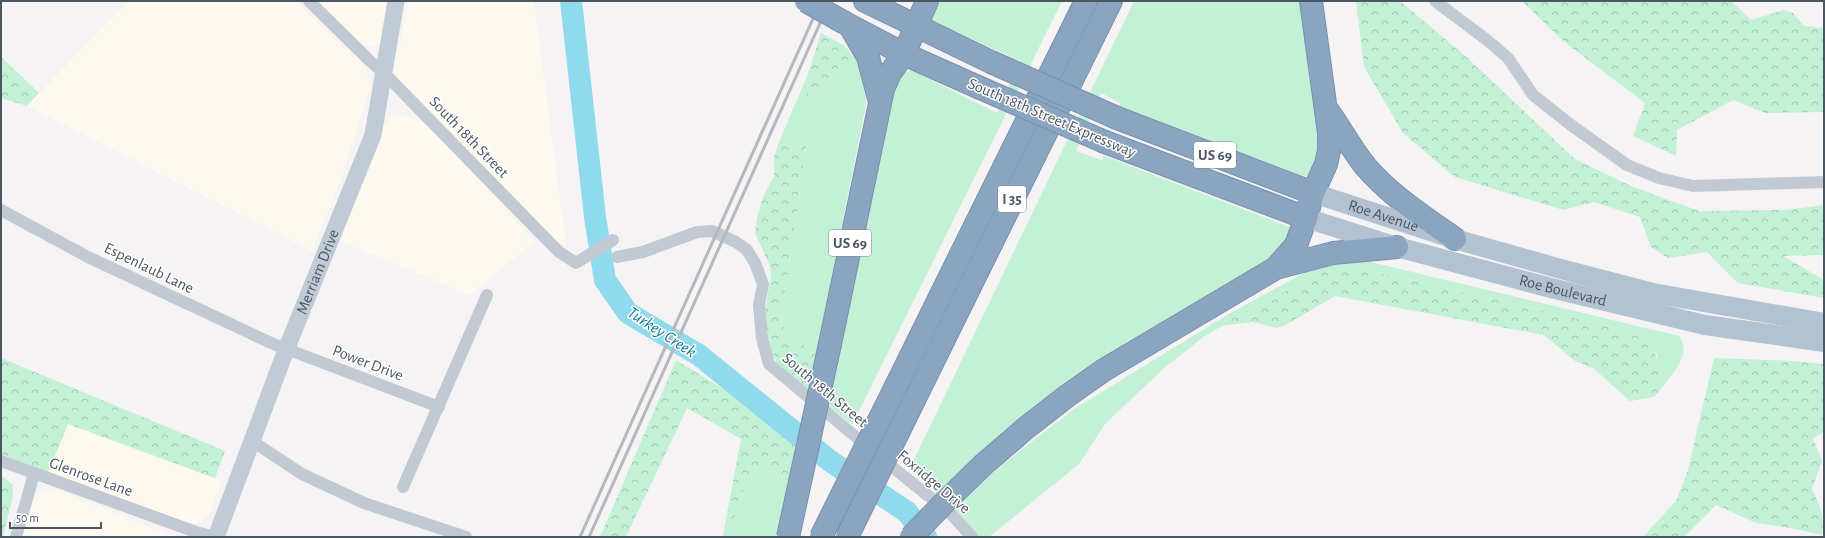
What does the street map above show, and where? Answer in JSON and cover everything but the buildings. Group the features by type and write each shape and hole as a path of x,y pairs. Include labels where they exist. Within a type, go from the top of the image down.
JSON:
{"highway":[{"name":"South 18th Street Expressway","path":"806,1 904,54 978,88 1105,142 1306,218"},
{"path":"880,102 885,82 904,54 927,1"},
{"name":"I 35","path":"821,537 1086,1"},
{"name":"I 35","path":"847,537 1111,1"},
{"path":"1276,268 1296,245 1306,218 1313,192 1326,164 1329,151 1329,133 1311,1"},
{"name":"South 18th Street Expressway","path":"880,3 916,26 991,62 1117,118 1313,192"},
{"name":"US 69","path":"788,537 880,102 868,57 848,24"},
{"path":"1325,106 1366,166 1382,184 1404,203 1455,239"},
{"path":"911,537 984,464 1026,428 1067,396 1104,370 1276,268 1334,253 1397,247"}],"main road":[{"name":"Merriam Drive","path":"216,537 286,350 373,135 396,1"},
{"name":"Roe Avenue","path":"1313,192 1455,239"},
{"name":"Roe Boulevard","path":"1306,218 1397,247 1552,288 1705,325 1824,342"},
{"name":"Roe Boulevard","path":"1455,239 1653,293 1824,323"}],"street":[{"name":"South 18th Street","path":"308,1 384,73 558,252 576,263 613,240"},
{"path":"1435,1 1487,40 1508,58 1533,95 1570,125 1627,165 1658,178 1694,186 1824,182"},
{"name":"Espenlaub Lane","path":"1,210 88,257 286,350"},
{"name":"South 18th Street","path":"616,257 643,252 705,230 712,231 736,242 747,250 755,263 763,284 759,305 762,340 769,364 874,453"},
{"path":"403,487 487,295"},
{"name":"Power Drive","path":"286,350 439,407"},
{"path":"252,441 302,474 364,503 466,537"},
{"name":"Foxridge Drive","path":"874,453 952,515 972,537"},
{"name":"Glenrose Lane","path":"1,461 196,532 216,537"},
{"path":"16,537 34,474"}],"shaded area":[{"path":"128,1 296,1 365,69 369,76 371,86 339,186 312,251 27,106"},
{"path":"317,1 388,1 382,38 373,46 360,44"},
{"path":"408,1 534,1 566,245 556,242 397,80 395,70"},
{"path":"399,114 421,122 429,127 535,241 470,295 340,241 362,183 379,130 391,116"},
{"path":"68,424 222,482 209,514 200,523 190,525 48,472"},
{"path":"53,488 174,537 20,537 30,503 41,492"}],"green space":[{"path":"938,1 1062,1 852,425 825,403 892,86 904,73 913,71 997,113 1020,61 926,18"},
{"path":"1134,1 1304,1 1319,141 1316,160 1306,177 1119,108 1120,103 1101,93 1076,151 1102,160 1104,156 1292,228 1275,257 1105,356 1073,380 939,495 910,468"},
{"path":"1356,1 1400,1 1464,55 1575,159 1631,186 1699,211 1786,210 1824,205 1824,255 1783,256 1824,280 1824,298 1738,283 1707,252 1668,258 1651,247 1640,217 1594,202 1563,210 1455,177 1403,133 1364,67"},
{"path":"1522,1 1731,1 1751,20 1784,10 1793,13 1804,26 1824,28 1824,112 1765,113 1733,100 1677,130 1676,156 1633,136 1645,103 1563,41"},
{"path":"821,33 845,46 856,60 848,63 833,75 829,80 820,100 806,103 808,74"},
{"path":"1,57 39,93 27,106 1,98"},
{"path":"856,60 864,81 866,104 816,355 787,334 781,319 808,135 802,131 795,153 779,142 808,74 806,103 820,100 829,80 833,75 848,63"},
{"path":"802,131 808,135 781,319 787,334 816,355 809,390 779,366 768,348 765,311 771,275 770,266 755,233 757,217 764,195 774,176 774,157 779,142 795,153"},
{"path":"1370,262 1679,336 1683,343 1684,349 1675,370 1661,389 1657,354 1631,331 1367,270 1342,268 1285,291 1206,335 1163,369 1105,424 1079,464 989,537 977,537 953,507 976,485 1074,409 1227,315 1309,270 1329,264"},
{"path":"1342,268 1367,270 1631,331 1653,349 1658,361 1661,389 1654,397 1630,401 1593,368 1575,361 1544,335 1335,296 1284,326 1276,328 1253,322 1219,326 1320,273"},
{"path":"1,358 225,451 215,478 68,424 48,472 1,454"},
{"path":"1714,358 1795,361 1824,364 1824,432 1813,438 1822,461 1812,489 1821,511 1823,522 1822,535 1796,529 1756,523 1716,505 1684,537 1643,537 1676,501 1688,470"},
{"path":"676,360 730,393 797,447 788,491 766,469 757,467 745,484 735,518 725,524 741,439 687,408 626,537 600,537"},
{"path":"757,467 766,469 788,491 776,537 723,537 725,524 735,518 745,484"},
{"path":"1,475 13,485 13,496 3,537 1,537"}],"waterway":[{"name":"Turkey Creek","path":"571,1 595,217 605,280 628,313 699,355 830,461 907,512 926,537"}],"railway":[{"path":"580,537 821,1"},
{"path":"589,537 830,1"}]}
